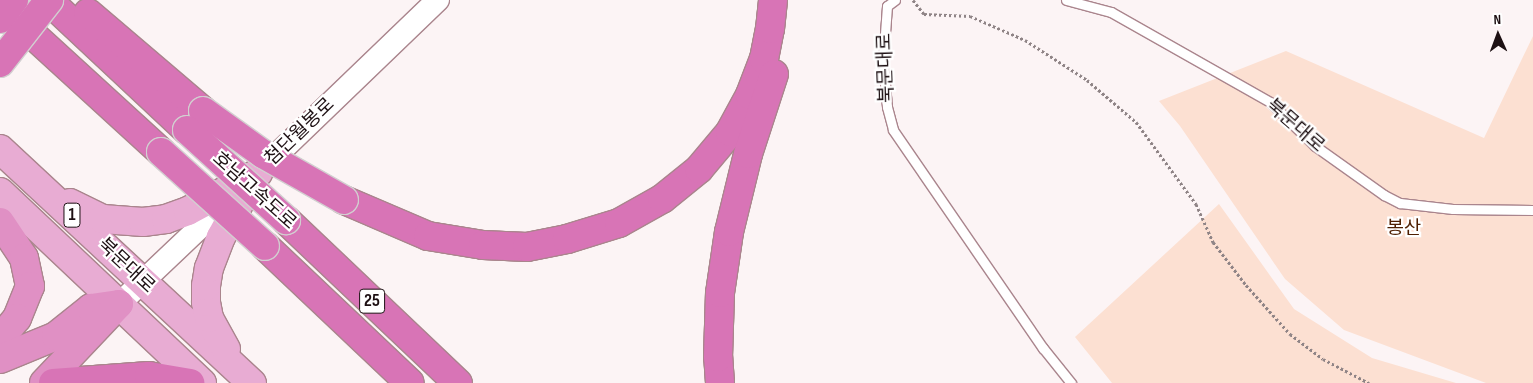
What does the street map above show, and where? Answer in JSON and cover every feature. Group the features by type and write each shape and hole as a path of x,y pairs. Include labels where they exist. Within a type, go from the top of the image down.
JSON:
{"highway":[{"path":"0,19 14,0"},
{"path":"0,63 48,0"},
{"name":"호남고속도로","path":"48,0 286,220 458,383"},
{"path":"74,0 203,111 270,159 344,200 428,236 483,245 527,246 567,240 619,223 662,199 698,169 730,132 750,95 764,59 773,0"},
{"path":"720,383 718,357 720,293 729,232 748,154 782,48 791,0"},
{"name":"호남고속도로","path":"0,4 265,246 410,383"},
{"path":"0,222 24,258 30,286 17,318 0,340"},
{"path":"0,359 56,336 90,308 119,304"},
{"path":"44,383 119,304"},
{"path":"53,383 149,376 190,383"}],"main road":[{"name":"북문대로","path":"0,149 252,382"},
{"path":"34,181 68,202 103,219 144,222 166,219 188,211 258,173"},
{"path":"252,382 217,336 208,310 206,286 209,268 224,231 258,173"},
{"name":"북문대로","path":"0,192 202,383"}],"street":[{"name":"첨단월봉로","path":"119,304 438,0"}],"lane":[{"name":"북문대로","path":"895,0 887,6 883,60 886,108 894,130 1043,348 1072,383"},
{"name":"북문대로","path":"1066,0 1111,12 1166,41 1208,68 1270,102 1316,146 1384,195 1400,203 1434,208 1533,210"}],"path":[{"path":"913,0 924,14 970,16 1024,40 1087,80 1136,122 1196,204 1213,242 1246,285 1290,334 1323,359 1369,383"}],"green space":[{"name":"봉산","path":"1533,36 1533,383 1486,383 1344,330 1285,279 1180,126 1159,101 1286,51 1484,138"},
{"path":"1219,204 1294,309 1372,358 1456,383 1112,383 1075,337"}]}
